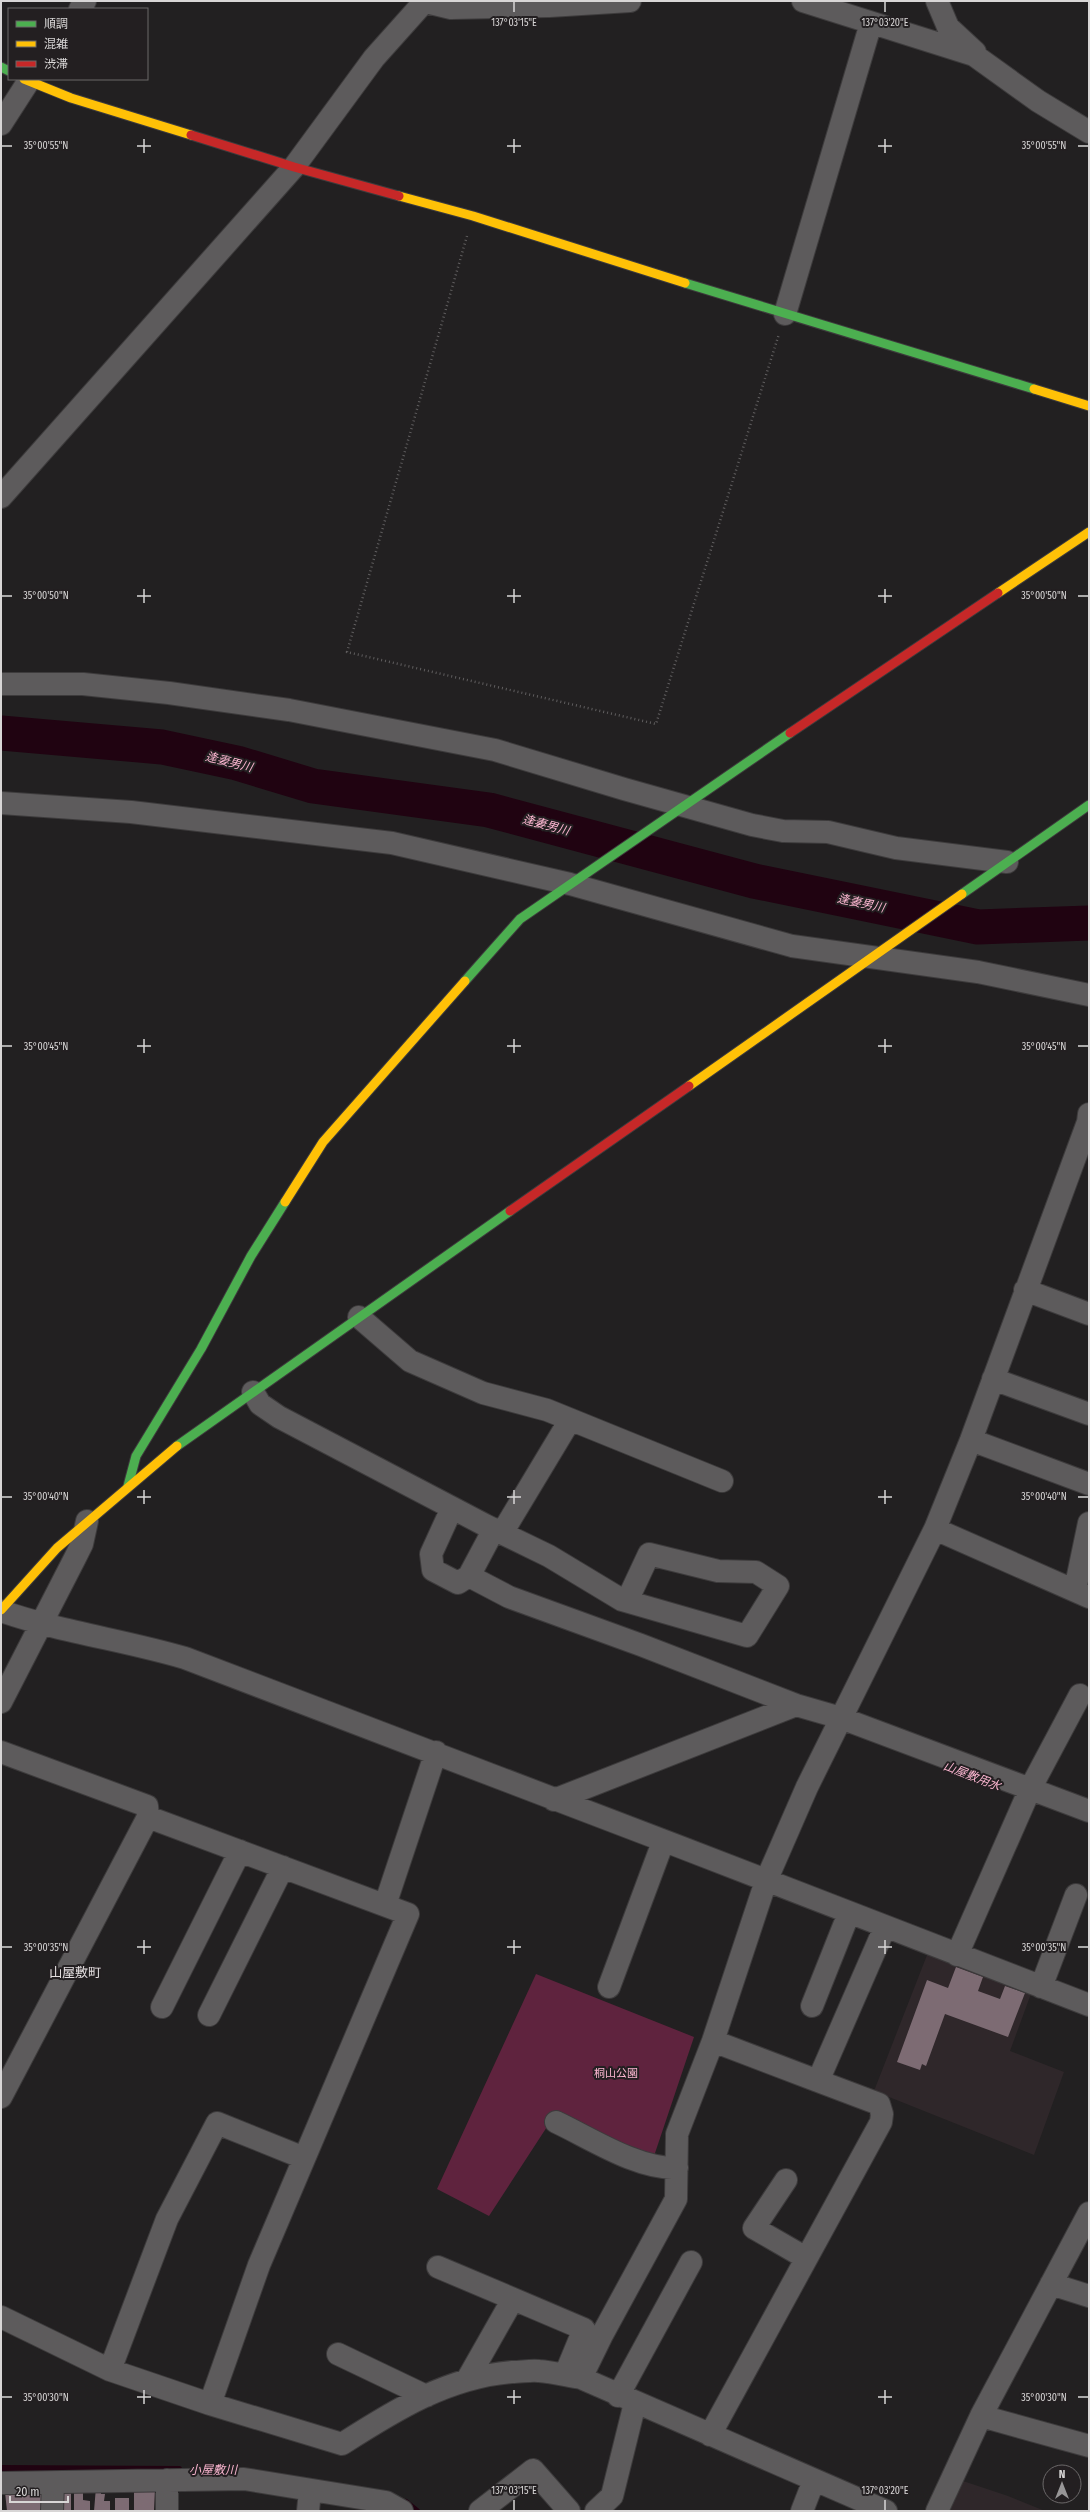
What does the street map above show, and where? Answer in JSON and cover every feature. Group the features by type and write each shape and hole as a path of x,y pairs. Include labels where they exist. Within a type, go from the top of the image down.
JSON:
{"street":[{"path":"1,497 294,166 374,58 424,1 451,8 549,6 630,1"},
{"path":"803,1 974,55 1038,101 1089,132"},
{"path":"937,1 948,27 975,52 974,55"},
{"path":"785,314 871,23"},
{"path":"1,124 27,80 70,98 294,166 473,216 785,314 1089,406"},
{"path":"128,1486 136,1456 201,1350 251,1256 323,1142 520,919 667,816 686,805 1089,532"},
{"path":"1,684 83,684 169,692 289,710 495,750 624,790 686,805 752,825 783,831 828,832 896,848 1001,867"},
{"path":"1,803 131,812 392,843 574,881 792,946 879,954 978,972 1089,995"},
{"path":"1089,805 879,954 188,1437 128,1486 57,1548 1,1611 40,1625 153,1649 185,1658 436,1752 662,1842 1089,2005"},
{"path":"573,2377 602,2335 676,2199 677,2134 713,2042 766,1881 807,1787 936,1529 971,1440 1088,1122"},
{"path":"1025,1290 1089,1314"},
{"path":"360,1317 410,1361 483,1393 547,1410 722,1481"},
{"path":"993,1379 1089,1414"},
{"path":"253,1392 260,1404 279,1417 452,1508 549,1556 598,1587 627,1601 747,1636 778,1586 756,1572 718,1571 649,1554 627,1601"},
{"path":"452,1508 431,1554 433,1570 458,1583 469,1576 570,1420"},
{"path":"971,1440 1089,1484"},
{"path":"1,1702 75,1558 87,1521"},
{"path":"936,1529 1082,1593 1089,1523"},
{"path":"469,1576 509,1597 621,1637 796,1705 841,1718 1089,1811"},
{"path":"957,1955 1030,1789 1080,1696"},
{"path":"554,1800 796,1705"},
{"path":"1,1752 147,1806 148,1817 1,2097"},
{"path":"385,1905 436,1752"},
{"path":"148,1817 408,1914 259,2265 210,2404"},
{"path":"609,1987 662,1842"},
{"path":"162,2007 240,1851"},
{"path":"209,2015 283,1867"},
{"path":"1041,1987 1076,1895"},
{"path":"812,2006 849,1913"},
{"path":"818,2081 885,1927"},
{"path":"710,2435 881,2122 882,2114 879,2104 713,2042"},
{"path":"110,2370 167,2218 217,2122 304,2158"},
{"path":"556,2122 645,2164 664,2169 677,2168"},
{"path":"786,2180 754,2228 806,2258"},
{"path":"937,2511 981,2416 1089,2213"},
{"path":"596,2511 612,2496 627,2399 691,2262"},
{"path":"438,2267 584,2329 573,2377"},
{"path":"1051,2284 1089,2296"},
{"path":"467,2380 513,2299"},
{"path":"1,2317 110,2370 210,2404 342,2444 389,2414 454,2383 485,2374 538,2370 573,2377 886,2511"},
{"path":"338,2354 426,2396"},
{"path":"981,2416 1089,2446"},
{"path":"480,2511 533,2470 569,2511"},
{"path":"1,2483 244,2479 309,2501 386,2502 402,2511"},
{"path":"167,2480 167,2511"},
{"path":"802,2511 814,2480"},
{"path":"52,2511 54,2483"}],"path":[{"path":"473,216 348,652 656,724 785,314"}],"shaded area":[{"path":"929,1950 1032,1991 1010,2051 1064,2072 1034,2155 874,2091"},
{"path":"960,2480 1008,2496 1045,2511 945,2511"}],"green space":[{"name":"桐山公園","path":"536,1974 694,2037 653,2159 556,2113 489,2216 437,2189"}],"building":[{"path":"956,1967 983,1977 978,1991 1000,1999 1005,1986 1025,1993 1008,2037 945,2014 926,2066 922,2064 920,2070 897,2062 927,1980 948,1988"},
{"path":"83,2487 83,2500 90,2501 90,2511 74,2511 74,2488"},
{"path":"96,2487 101,2487 101,2494 105,2494 104,2501 110,2501 110,2511 94,2511"},
{"path":"134,2488 155,2488 154,2511 134,2511"},
{"path":"41,2489 41,2511 7,2511 5,2492"},
{"path":"71,2489 71,2511 62,2511 62,2490"},
{"path":"115,2498 129,2498 129,2511 115,2511"}],"waterway":[{"name":"逢妻男川","path":"1,733 162,747 237,763 313,786 489,810 754,881 978,927 1089,923"},
{"name":"小屋敷川","path":"1,2468 179,2469"},
{"name":"小屋敷川","path":"406,2502 417,2511"}],"traffic: fast":[{"path":"1,67 8,70"},
{"path":"685,283 1034,389"},
{"path":"465,981 520,919 790,733"},
{"path":"962,894 1089,805"},
{"path":"128,1486 136,1456 201,1349 251,1256 285,1202"},
{"path":"177,1446 510,1211"}],"traffic: slow":[{"path":"26,80 71,98 191,135"},
{"path":"399,196 473,216 685,283"},
{"path":"1034,389 1089,406"},
{"path":"998,593 1089,532"},
{"path":"689,1086 962,894"},
{"path":"285,1202 323,1142 465,981"},
{"path":"1,1610 57,1548 177,1446"}],"traffic: jam":[{"path":"191,135 294,167 399,196"},
{"path":"790,733 998,593"},
{"path":"510,1211 689,1086"}],"district":[{"name":"山屋敷町","path":"75,1972"}],"water label":[{"name":"山屋敷用水","path":"972,1776"}]}
